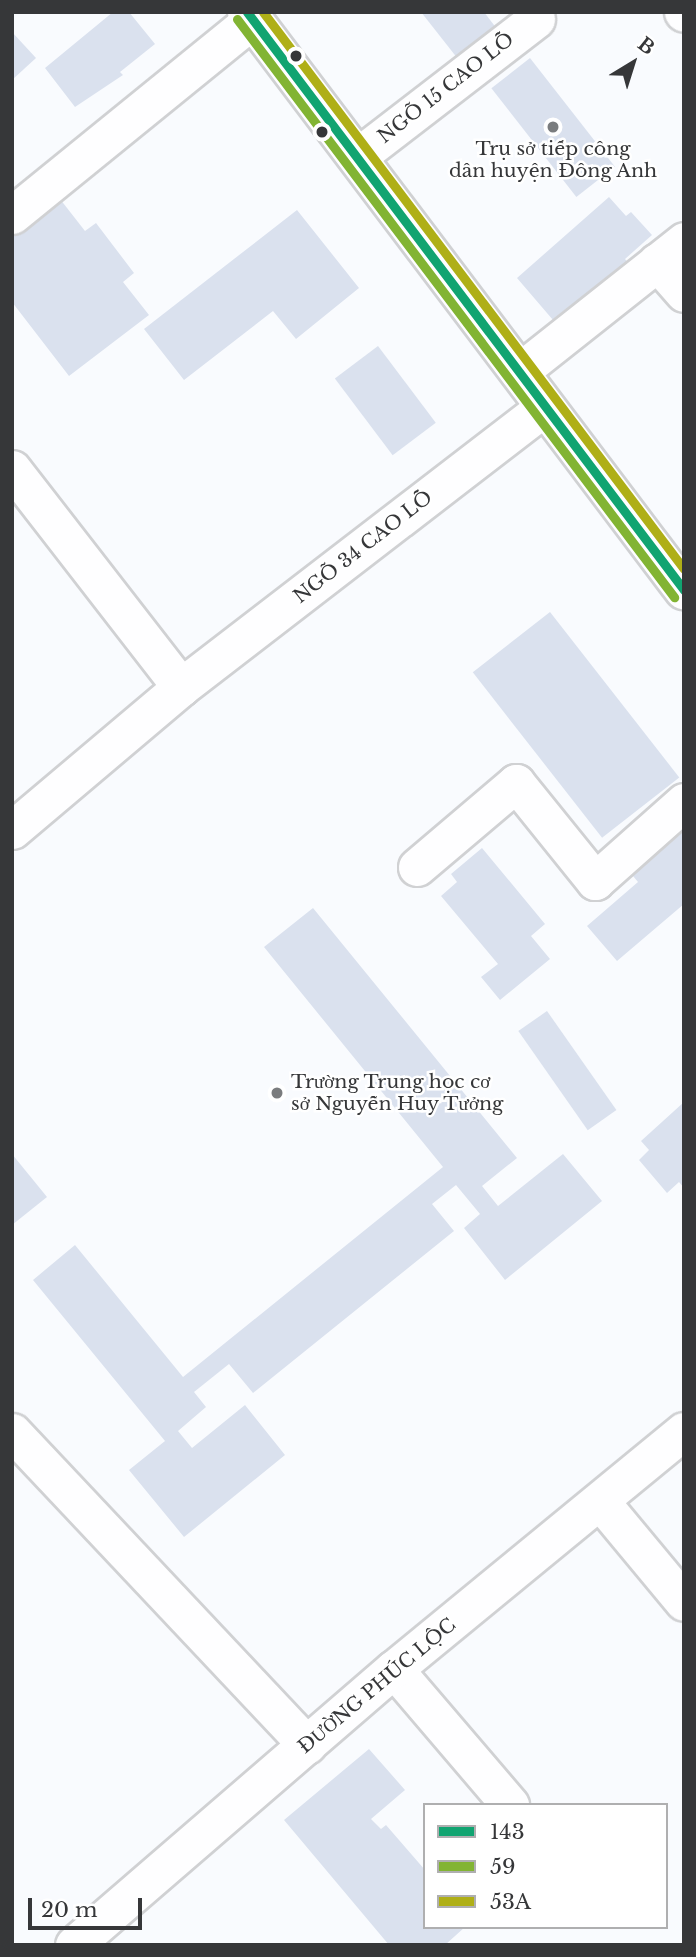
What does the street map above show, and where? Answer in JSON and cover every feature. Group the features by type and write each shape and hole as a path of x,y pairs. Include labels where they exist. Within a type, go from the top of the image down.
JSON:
{"main road":[{"path":"250,16 684,590"}],"street":[{"path":"12,215 250,16"},
{"name":"NGÕ 15 CAO LỖ","path":"357,157 536,19"},
{"path":"519,372 670,251 684,293"},
{"name":"NGÕ 34 CAO LỖ","path":"12,830 181,687 544,407"},
{"path":"12,469 181,687"},
{"path":"417,867 516,783 595,881 684,802"},
{"name":"ĐƯỜNG PHÚC LỘC","path":"74,1945 394,1669 684,1431"},
{"path":"16,1442 307,1745"},
{"path":"600,1501 684,1602"},
{"path":"394,1669 508,1803"}],"building":[{"path":"113,12 129,12 155,44 120,72 123,75 75,107 45,68"},
{"path":"421,12 484,12 497,29 458,59"},
{"path":"12,32 36,58 12,80"},
{"name":"Trụ sở tiếp công dân huyện Đông Anh","path":"530,58 615,167 576,197 491,88"},
{"path":"609,197 626,216 631,212 652,235 625,259 630,265 573,316 566,309 553,320 517,278"},
{"path":"60,199 85,231 96,223 134,273 123,282 149,315 69,376 12,302 12,234"},
{"path":"297,210 359,288 296,339 273,311 184,380 144,329"},
{"path":"378,346 436,423 393,455 335,378"},
{"path":"550,612 679,777 602,838 473,672"},
{"path":"684,823 684,904 617,961 587,926 638,882 628,870"},
{"path":"482,848 545,924 531,936 550,959 500,1000 481,977 498,964 441,896 457,882 451,874"},
{"path":"313,908 517,1158 482,1186 498,1206 563,1154 602,1201 505,1280 464,1228 480,1214 456,1185 432,1204 454,1231 253,1393 229,1364 194,1392 206,1407 178,1431 192,1448 245,1405 285,1455 184,1537 129,1470 165,1441 33,1280 75,1245 183,1377 443,1167 264,947"},
{"path":"547,1011 616,1110 588,1130 518,1031"},
{"path":"684,1102 684,1188 679,1182 667,1193 639,1160 649,1150 641,1141"},
{"path":"12,1154 47,1197 12,1225"},
{"path":"369,1749 405,1790 371,1819 381,1829 386,1825 423,1868 423,1929 463,1929 445,1945 389,1945 284,1820"}],"transit line":[{"name":"143","path":"247,12 684,590"},
{"name":"53A","path":"263,12 684,569"},
{"name":"59","path":"237,19 674,597"}],"place":[{"name":"Trụ sở tiếp công dân huyện Đông Anh","path":"553,127"},
{"name":"Trường Trung học cơ sở Nguyễn Huy Tưởng","path":"277,1093"}]}
